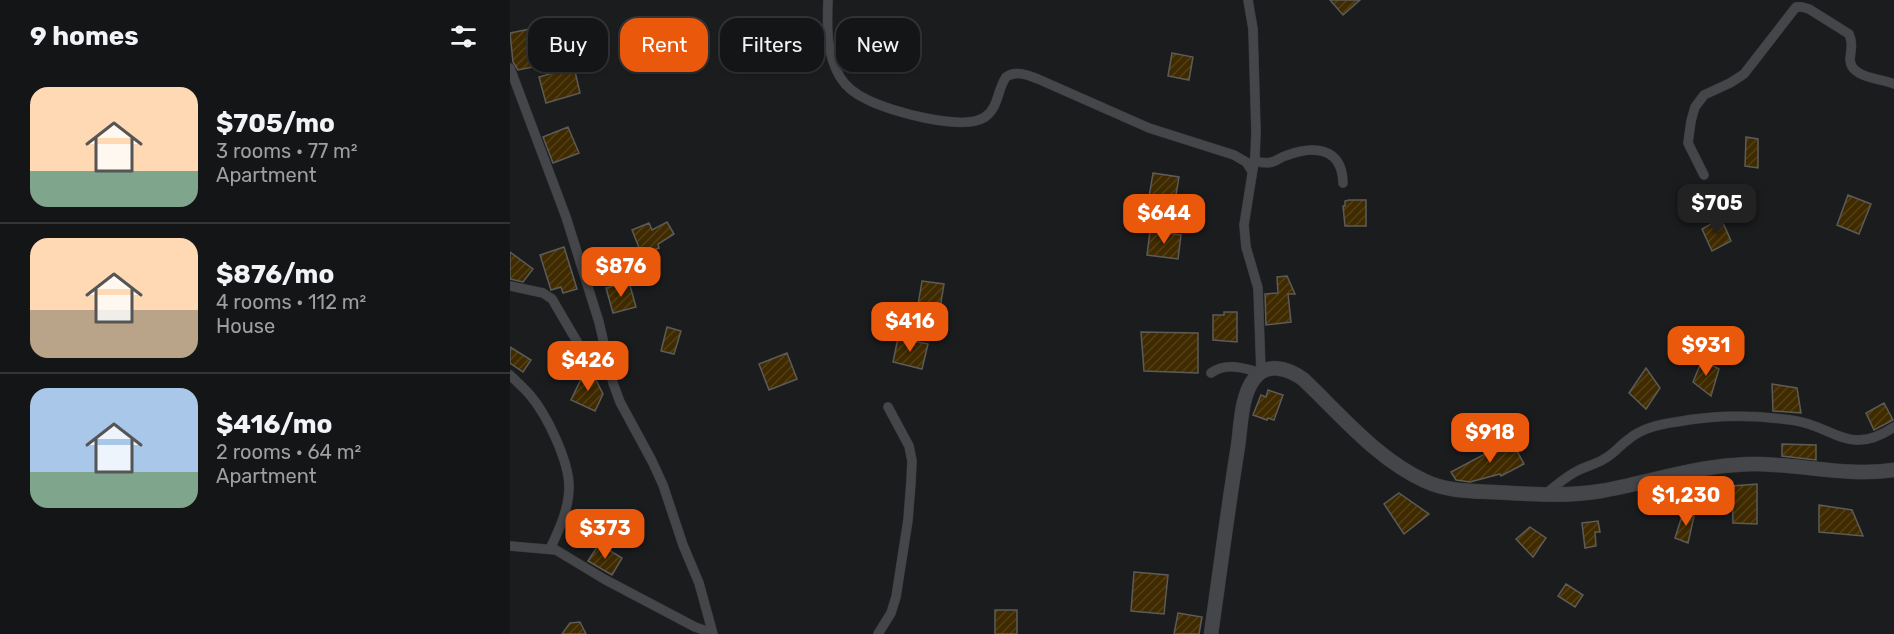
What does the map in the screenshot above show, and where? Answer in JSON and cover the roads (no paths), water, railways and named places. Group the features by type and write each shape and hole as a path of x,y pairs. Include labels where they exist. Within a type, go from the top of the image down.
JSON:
{"street":[{"path":"828,0 828,40 834,65 841,79 851,90 867,100 939,121 974,121 986,117 992,109 999,98 1006,77 1023,74 1149,128 1234,155 1253,166 1271,162 1286,155 1319,151 1336,159 1341,168 1343,183"},
{"path":"1248,0 1256,71 1256,132 1244,225 1246,247 1258,288 1261,373"},
{"path":"1704,175 1688,143 1695,106 1704,95 1744,74 1796,7 1809,9 1849,34 1852,41 1851,65 1855,71 1894,84"},
{"path":"510,68 566,217 599,322 610,375 620,402 663,485 683,545 699,583 712,634"},
{"path":"510,286 543,293 552,299 589,362 610,375"},
{"path":"1211,373 1219,367 1232,367 1261,373"},
{"path":"1211,634 1244,405 1255,377 1273,368 1280,368 1295,374 1391,461 1426,482 1458,490 1545,494 1599,491 1675,474 1765,463 1845,470 1894,470"},
{"path":"510,375 530,395 540,411 554,438 567,472 569,489 564,515 550,549"},
{"path":"878,634 893,608 896,597 908,520 912,472 909,446 888,407"},
{"path":"1545,494 1580,469 1612,454 1635,434 1673,422 1725,417 1774,418 1805,422 1844,439 1856,440 1883,434 1894,427"},
{"path":"510,546 562,552 604,579 712,634"}]}
